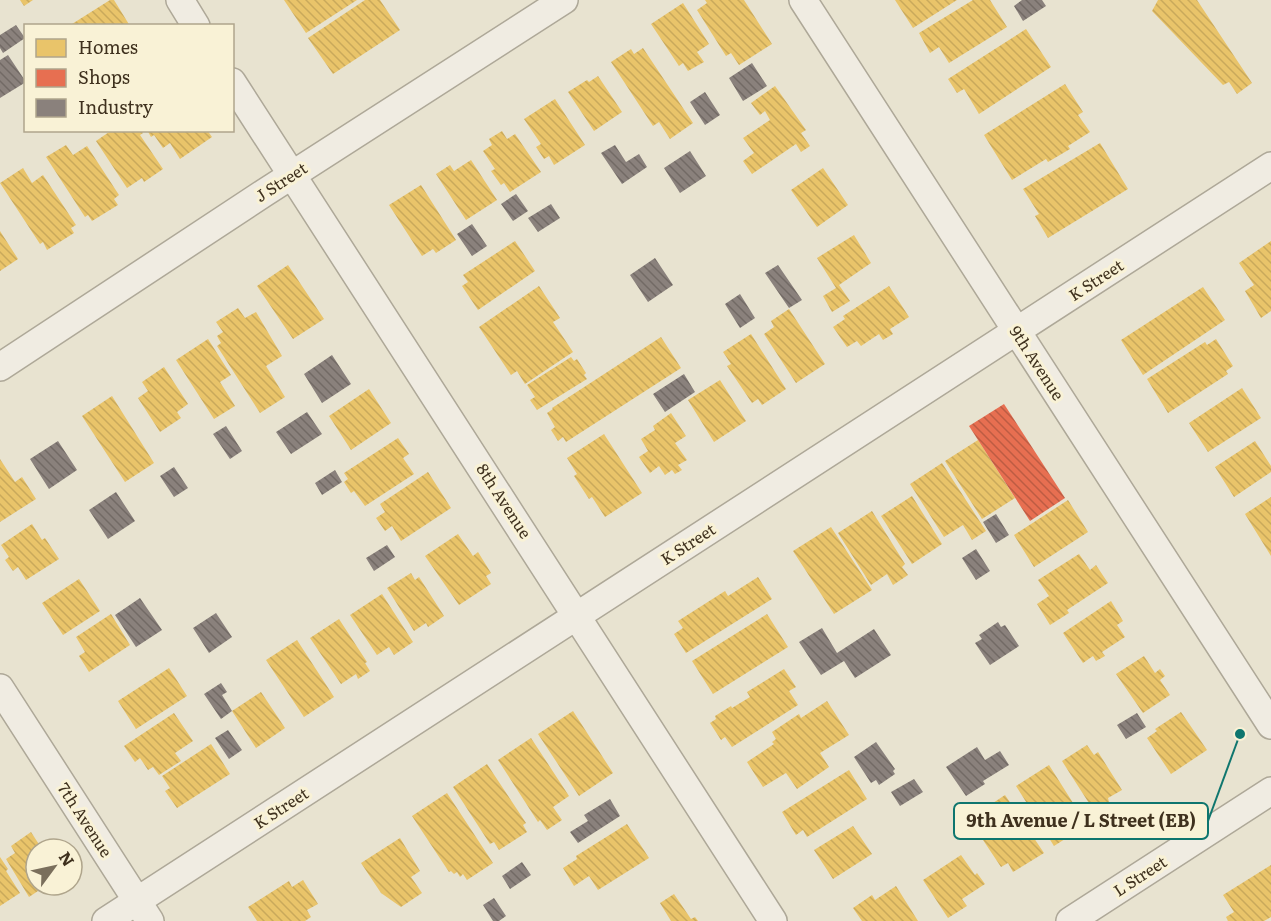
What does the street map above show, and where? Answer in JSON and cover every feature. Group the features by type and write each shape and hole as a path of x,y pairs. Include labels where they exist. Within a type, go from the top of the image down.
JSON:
{"street":[{"path":"180,0 195,24"},
{"name":"J Street","path":"0,367 564,0"},
{"name":"9th Avenue","path":"804,0 1271,725"},
{"name":"8th Avenue","path":"234,85 578,615 773,921"},
{"name":"K Street","path":"106,921 144,911 578,615 1271,166"},
{"name":"7th Avenue","path":"0,688 144,911"},
{"name":"L Street","path":"1070,921 1271,791"}],"building: Homes":[{"path":"20,0 33,0 24,6"},
{"path":"110,0 114,0 129,24 72,24"},
{"path":"284,0 357,0 306,33"},
{"path":"365,0 380,0 400,30 333,74 308,38"},
{"path":"705,0 744,0 772,44 739,65 731,53 726,56 697,10 707,3"},
{"path":"895,0 957,0 913,28"},
{"path":"973,0 990,0 1007,27 949,63 939,47 930,53 919,33"},
{"path":"1158,0 1197,0 1252,83 1237,94 1229,82 1223,85 1152,11"},
{"path":"683,3 709,44 697,52 704,62 688,71 683,63 679,66 651,24"},
{"path":"1026,29 1051,67 979,114 964,89 957,93 948,79"},
{"path":"643,48 693,123 670,139 659,122 653,126 611,62 631,49 634,54"},
{"path":"598,76 622,112 594,131 568,92"},
{"path":"1065,84 1083,112 1078,115 1090,132 1068,146 1070,149 1048,162 1046,159 1012,180 984,135"},
{"path":"775,86 806,130 801,133 810,146 801,152 796,144 752,174 743,161 754,153 743,138 770,120 765,111 760,115 751,103"},
{"path":"555,99 585,145 554,165 549,156 544,159 536,147 541,144 524,119"},
{"path":"502,131 507,139 515,134 541,172 510,192 504,183 501,185 491,171 495,169 483,151 492,145 489,139"},
{"path":"109,132 142,132 140,135 163,169 144,182 142,178 127,188 96,141"},
{"path":"148,132 208,132 212,137 180,159 170,143 163,148 154,135 151,137"},
{"path":"1100,143 1128,189 1048,238 1035,216 1039,214 1023,189"},
{"path":"66,145 73,155 87,146 119,195 114,199 118,205 92,221 88,215 85,217 46,157"},
{"path":"471,160 497,200 466,220 436,174 450,165 454,171"},
{"path":"23,168 32,183 43,175 76,225 71,228 74,233 47,250 43,242 40,244 0,183"},
{"path":"823,168 848,205 817,227 791,190"},
{"path":"421,185 456,240 436,253 433,249 422,256 389,205"},
{"path":"0,231 18,259 0,271"},
{"path":"854,235 871,263 839,285 850,301 832,312 823,296 836,288 817,258"},
{"path":"515,241 535,271 478,310 462,286 468,282 463,275"},
{"path":"1271,241 1271,311 1261,318 1245,291 1254,285 1239,263"},
{"path":"288,265 324,319 293,339 257,286"},
{"path":"539,286 560,318 553,322 573,352 525,384 517,371 511,375 479,327"},
{"path":"889,286 909,317 890,329 893,334 883,340 879,334 861,346 857,341 847,347 833,327 845,319 843,316"},
{"path":"1203,287 1225,320 1143,375 1121,340"},
{"path":"238,308 245,318 256,312 282,356 266,366 285,397 260,413 217,346 221,343 217,336 223,332 216,322"},
{"path":"789,309 825,364 796,383 764,334 774,327 771,321"},
{"path":"751,334 786,389 762,405 758,399 752,403 727,366 731,364 723,352"},
{"path":"661,337 681,368 566,442 563,437 558,441 551,430 555,427 547,413"},
{"path":"208,339 231,375 220,382 235,406 214,419 176,360"},
{"path":"1216,339 1233,366 1226,371 1228,374 1168,413 1147,379 1205,342 1207,345"},
{"path":"571,357 574,361 577,359 587,379 537,410 530,400 535,397 527,385"},
{"path":"164,367 188,404 177,412 181,418 160,432 138,398 148,391 142,382"},
{"path":"720,380 746,421 714,442 688,400"},
{"path":"1242,388 1261,418 1208,452 1189,423"},
{"path":"369,389 391,423 351,450 329,416"},
{"path":"112,396 154,463 125,482 82,416"},
{"path":"671,413 686,436 675,443 687,460 678,465 682,470 675,474 672,470 665,475 659,466 650,473 639,457 648,451 641,439 655,430 653,426"},
{"path":"604,434 642,493 605,517 592,497 589,499 574,476 577,474 567,458"},
{"path":"398,438 409,454 403,458 414,474 365,506 354,491 351,493 344,482 348,479 344,473"},
{"path":"978,440 1015,498 982,519 945,461"},
{"path":"1255,441 1271,466 1271,472 1234,497 1215,467"},
{"path":"0,459 15,482 22,477 36,499 0,522"},
{"path":"942,463 986,531 972,540 963,525 944,537 910,484"},
{"path":"428,472 451,508 401,541 392,526 385,531 376,518 385,512 380,504"},
{"path":"912,496 942,544 912,564 881,516"},
{"path":"1271,497 1271,556 1245,514"},
{"path":"1068,500 1088,532 1034,567 1014,535"},
{"path":"872,511 905,564 902,567 908,575 893,585 887,574 871,585 838,533"},
{"path":"32,524 42,540 45,538 59,559 26,580 18,567 13,571 5,560 9,557 1,545"},
{"path":"831,527 872,590 834,614 793,551"},
{"path":"458,534 473,556 478,552 491,573 486,576 491,584 459,605 425,556"},
{"path":"1079,554 1090,570 1096,565 1108,583 1067,610 1069,613 1050,625 1037,604 1049,596 1038,580"},
{"path":"411,573 415,580 419,577 444,616 428,627 426,623 414,631 387,588"},
{"path":"758,577 772,599 686,653 674,634 683,628 678,621 725,591 728,596"},
{"path":"79,579 100,611 63,635 42,603"},
{"path":"382,594 413,642 394,655 389,647 377,655 350,615"},
{"path":"1111,601 1123,621 1117,625 1125,637 1102,652 1105,656 1096,661 1093,656 1083,663 1063,633"},
{"path":"111,614 130,645 89,672 79,656 85,652 76,637"},
{"path":"767,614 788,647 713,694 692,661"},
{"path":"339,619 367,662 365,663 370,671 358,679 356,674 341,684 310,638"},
{"path":"297,640 334,697 304,717 266,660"},
{"path":"1144,656 1155,673 1160,669 1165,676 1160,680 1170,695 1143,713 1116,674"},
{"path":"169,668 187,696 136,729 118,701"},
{"path":"784,669 796,687 789,691 798,705 732,747 725,737 721,740 710,723 716,719 715,716 750,697 747,692"},
{"path":"261,692 285,728 256,748 232,711"},
{"path":"827,701 849,735 820,753 829,767 797,789 786,773 763,787 747,762 774,744 772,742 776,739 772,732 799,714 801,718"},
{"path":"573,711 613,773 579,796 538,734"},
{"path":"1181,712 1207,750 1171,774 1147,738 1157,731 1155,729"},
{"path":"174,713 193,741 175,753 181,761 159,775 153,767 148,770 140,758 135,762 124,746"},
{"path":"531,738 569,796 553,807 562,820 547,830 540,820 538,822 498,760"},
{"path":"211,744 230,774 177,808 165,791 170,788 162,776"},
{"path":"1087,745 1094,755 1098,752 1122,790 1108,798 1109,802 1094,811 1062,761"},
{"path":"487,764 526,823 523,825 527,832 499,850 494,842 490,844 453,787"},
{"path":"1049,765 1087,825 1054,846 1016,786"},
{"path":"849,770 867,799 807,837 803,830 796,835 782,812"},
{"path":"447,793 493,863 467,880 463,874 460,877 457,872 454,874 449,872 412,816"},
{"path":"1005,795 1044,853 1013,872 1008,863 1001,867 969,819"},
{"path":"627,824 649,858 598,890 589,876 574,886 563,868 577,859 576,856"},
{"path":"853,826 872,854 833,879 814,850"},
{"path":"31,832 34,837 24,837 24,889 6,859 15,853 11,846"},
{"path":"400,838 420,871 411,877 422,893 401,907 381,893 361,863"},
{"path":"961,855 975,875 977,873 985,884 962,899 967,906 948,918 923,880"},
{"path":"0,857 20,893 0,906"},
{"path":"1271,865 1271,917 1264,921 1228,921 1226,917 1234,912 1223,895"},
{"path":"303,880 318,904 307,910 311,917 305,921 257,921 248,907 289,881 292,887"},
{"path":"896,886 918,921 862,921 853,908 872,895 875,900"},
{"path":"674,894 691,919 695,917 698,921 671,921 660,903"}],"building: Shops":[{"path":"1004,404 1065,498 1030,521 969,426"}],"building: Industry":[{"path":"1022,0 1042,0 1046,6 1023,21 1014,6"},
{"path":"16,25 24,39 3,53 0,48 0,35"},
{"path":"8,55 24,79 24,83 0,98 0,60"},
{"path":"752,63 767,86 743,101 729,78"},
{"path":"705,92 720,115 705,125 690,102"},
{"path":"615,145 626,162 639,154 647,167 622,184 601,153"},
{"path":"690,151 706,176 680,193 664,168"},
{"path":"516,194 528,211 513,221 501,204"},
{"path":"551,204 560,218 538,232 528,218"},
{"path":"472,224 487,246 472,256 457,234"},
{"path":"655,258 673,285 648,302 630,275"},
{"path":"778,265 802,300 789,308 765,273"},
{"path":"740,294 755,318 740,328 725,304"},
{"path":"332,355 351,384 322,403 304,374"},
{"path":"684,374 695,392 665,412 653,394"},
{"path":"307,412 322,434 291,454 276,432"},
{"path":"226,426 242,451 230,459 213,434"},
{"path":"58,441 77,470 49,489 30,459"},
{"path":"174,467 188,488 174,497 160,476"},
{"path":"335,470 342,482 322,495 315,483"},
{"path":"116,492 135,521 108,539 89,510"},
{"path":"996,514 1009,535 996,543 983,522"},
{"path":"387,545 395,557 374,571 366,558"},
{"path":"976,549 990,571 976,580 962,558"},
{"path":"140,598 162,630 136,647 115,615"},
{"path":"216,613 232,637 209,653 193,628"},
{"path":"998,622 1001,627 1005,625 1019,646 990,665 975,643 982,639 979,635"},
{"path":"822,628 837,653 874,629 891,655 855,678 844,661 821,675 799,642"},
{"path":"221,683 227,692 222,695 232,711 221,719 204,694"},
{"path":"1137,713 1146,727 1126,739 1117,725"},
{"path":"228,730 242,750 229,759 215,738"},
{"path":"876,742 895,769 893,771 895,774 879,785 876,780 871,783 854,757"},
{"path":"977,747 985,760 1000,751 1009,765 983,781 985,784 966,796 946,767"},
{"path":"914,779 923,792 900,806 891,792"},
{"path":"610,799 620,816 578,843 570,832 588,821 584,815"},
{"path":"522,862 531,875 510,889 502,876"},
{"path":"494,898 506,916 499,921 493,921 483,905"}],"place":[{"name":"9th Avenue / L Street (EB)","path":"1240,734"}]}
